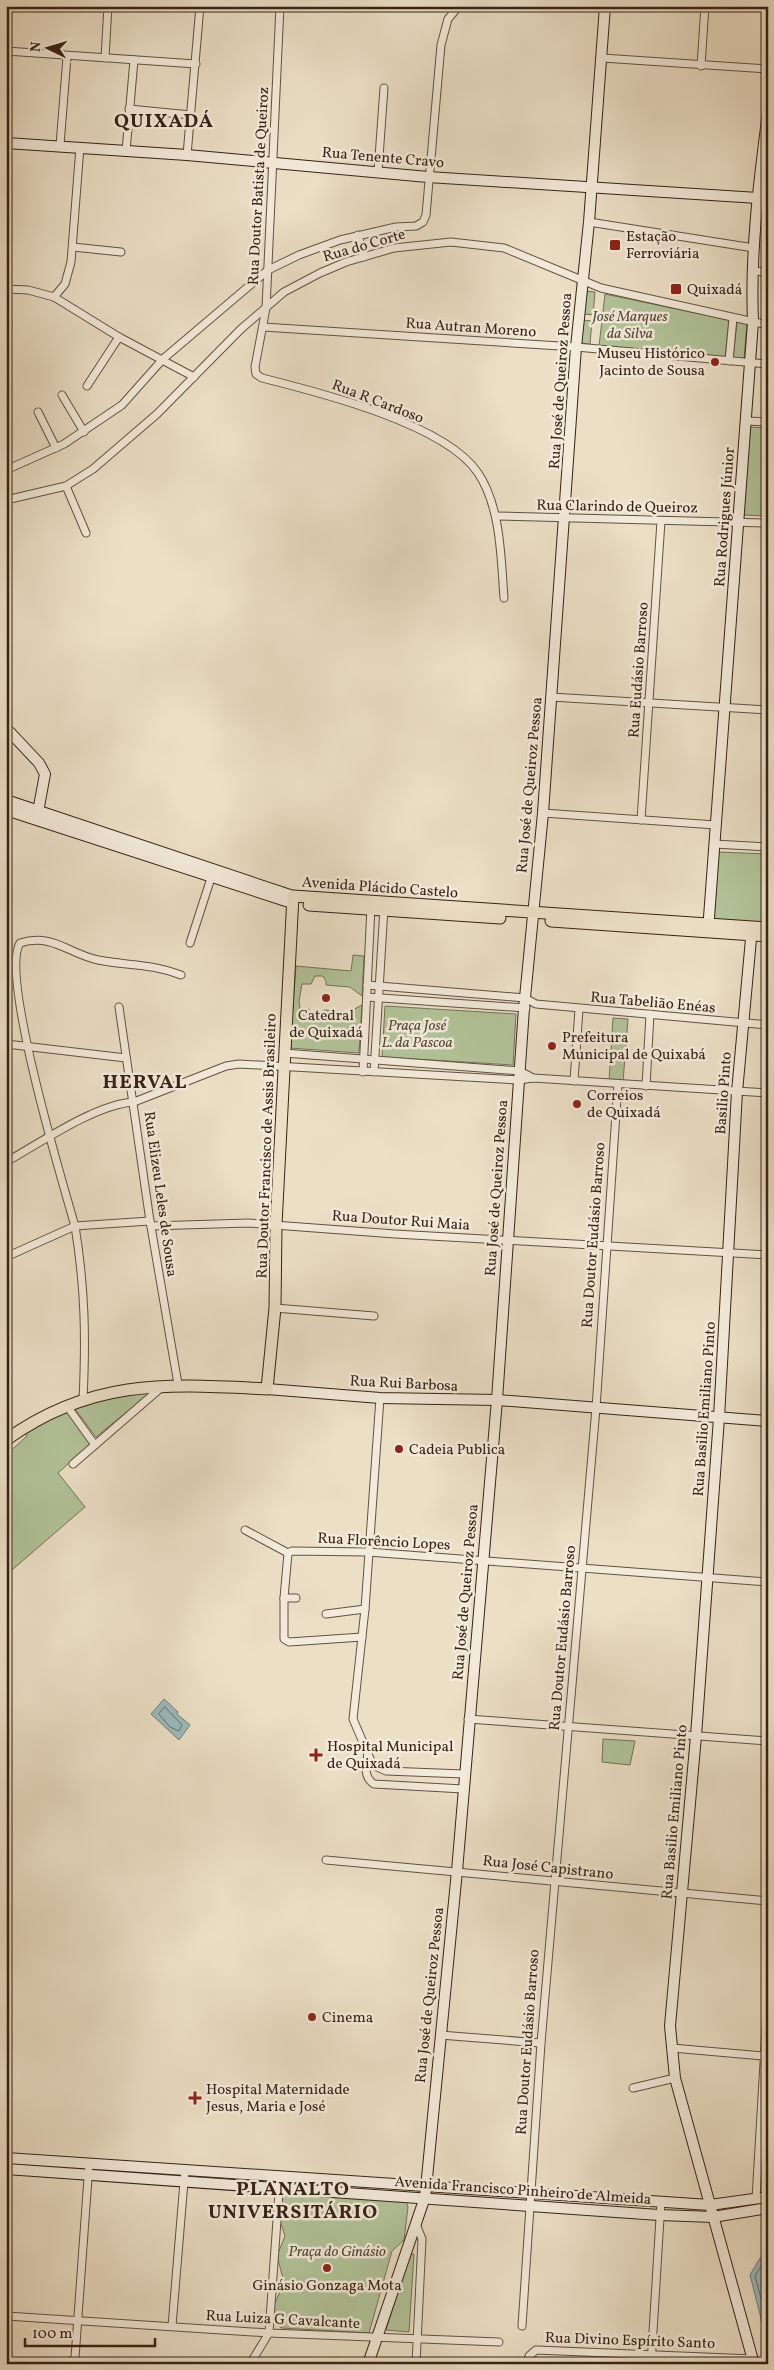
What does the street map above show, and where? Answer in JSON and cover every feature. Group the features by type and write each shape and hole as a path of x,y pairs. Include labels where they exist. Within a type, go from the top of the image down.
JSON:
{"main road":[{"name":"Rua José de Queiroz Pessoa","path":"368,2364 426,2192 457,1872 462,1789 497,1400 506,1240 524,1003 543,813 576,347 589,222 606,6"},
{"name":"Rua Rodrigues Júnior","path":"708,928 740,522 753,322 754,248 768,112"},
{"name":"Rua Tenente Cravo","path":"6,143 80,146 274,164 378,171 428,177 758,198"},
{"path":"6,728 38,763 45,774 38,816"},
{"name":"Avenida Plácido Castelo","path":"6,800 38,816"},
{"name":"Avenida Plácido Castelo","path":"6,810 38,816 293,900 752,931 768,936"},
{"name":"Avenida Plácido Castelo","path":"146,852 211,878 234,881"},
{"name":"Rua Doutor Francisco de Assis Brasileiro","path":"267,1389 275,1308 276,1225 283,1066 293,900"},
{"name":"Avenida Plácido Castelo","path":"752,931 768,928"},
{"name":"Basilio Pinto","path":"728,1253 737,1092 752,931"},
{"name":"Rua Basilio Emiliano Pinto","path":"728,1253 719,1418 696,1736 670,2026 674,2078 753,2362"},
{"name":"Rua Rui Barbosa","path":"6,1440 43,1416 83,1400 117,1390 178,1384 380,1398 497,1400 768,1421"},
{"name":"Avenida Francisco Pinheiro de Almeida","path":"6,2158 89,2169"},
{"name":"Avenida Francisco Pinheiro de Almeida","path":"6,2169 89,2169 280,2178 426,2192 529,2206 659,2215 713,2217 768,2208"},
{"name":"Avenida Francisco Pinheiro de Almeida","path":"185,2175 279,2188 530,2194 710,2205 768,2197"}],"street":[{"path":"105,58 108,6"},
{"path":"187,155 200,6"},
{"name":"Rua Doutor Batista de Queiroz","path":"255,367 266,308 280,6"},
{"path":"6,470 56,448 84,432 122,404 163,359 268,270 299,255 358,235 396,227 416,226 423,222 426,214 441,45 448,19 459,6"},
{"path":"701,66 705,6"},
{"path":"6,51 67,57 196,64"},
{"path":"60,145 67,57"},
{"path":"602,58 701,66 768,68"},
{"path":"126,151 134,60"},
{"path":"378,171 384,88"},
{"path":"129,109 191,115"},
{"path":"54,297 65,284 73,247 80,146"},
{"path":"589,222 754,248"},
{"path":"358,235 364,258"},
{"name":"Rua do Corte","path":"6,500 66,486 93,469 121,446 194,377 241,329 284,292 300,282 346,262 394,248 421,244 486,244 520,253 583,282 768,325"},
{"path":"73,247 121,252"},
{"path":"753,271 768,272"},
{"path":"6,289 28,290 54,297 119,337 194,377"},
{"path":"729,361 733,318"},
{"name":"Rua Autran Moreno","path":"262,327 576,347 768,364"},
{"path":"87,386 119,337"},
{"name":"Rua R Cardoso","path":"255,367 259,377 330,395 403,422 450,447 468,460 479,474 496,516 504,598"},
{"path":"62,395 84,432"},
{"path":"38,412 56,448"},
{"path":"746,421 768,422"},
{"path":"66,486 86,533"},
{"name":"Rua Clarindo de Queiroz","path":"496,516 768,523"},
{"name":"Rua Eudásio Barroso","path":"641,820 661,521"},
{"path":"551,697 768,710"},
{"path":"543,813 716,825"},
{"path":"714,844 768,848"},
{"path":"190,943 211,878"},
{"path":"363,1072 371,906"},
{"path":"374,1072 384,907"},
{"path":"83,1400 86,1330 84,1283 75,1226 24,1046 16,1003 13,960 15,949 20,943 26,941 50,942 93,959 146,965 181,975"},
{"path":"367,985 524,1003"},
{"path":"367,997 524,1003"},
{"name":"Rua Tabelião Enéas","path":"524,1003 768,1025"},
{"name":"Rua Elizeu Leles de Sousa","path":"119,1007 151,1223 178,1384"},
{"path":"574,1081 579,1009"},
{"path":"646,1086 650,1014"},
{"path":"6,1044 126,1058"},
{"path":"284,1053 375,1059 533,1078 768,1093"},
{"path":"6,1162 50,1137 118,1104 134,1102 226,1066 247,1064 363,1072 519,1076"},
{"name":"Rua Doutor Eudásio Barroso","path":"529,2206 554,1881 596,1408 618,1084"},
{"name":"Rua Doutor Rui Maia","path":"6,1257 75,1226 151,1223 276,1225 768,1255"},
{"path":"275,1308 374,1316"},
{"path":"73,1464 161,1390 163,1385"},
{"path":"380,1398 365,1609 353,1719 375,1766 386,1770 464,1774"},
{"path":"67,1406 94,1445"},
{"path":"245,1530 288,1553 282,1637 286,1641 362,1637"},
{"name":"Rua Florêncio Lopes","path":"288,1553 292,1551 368,1552 768,1582"},
{"path":"284,1598 296,1598"},
{"path":"326,1614 365,1609"},
{"path":"468,1719 768,1741"},
{"path":"368,1753 366,1773 367,1778 374,1784 462,1789"},
{"name":"Rua José Capistrano","path":"326,1860 768,1901"},
{"path":"756,2199 768,1995"},
{"path":"440,2036 541,2043"},
{"path":"672,2048 763,2056"},
{"path":"633,2088 674,2078"},
{"path":"68,2364 75,2358 89,2169"},
{"path":"172,2326 185,2175"},
{"path":"250,2364 269,2333 280,2178"},
{"path":"652,2364 661,2202"},
{"path":"522,2326 529,2206"},
{"path":"416,2224 422,2239 416,2364"},
{"name":"Rua Luiza G Cavalcante","path":"6,2316 378,2339"},
{"path":"378,2339 417,2337 499,2342"},
{"name":"Rua Divino Espírito Santo","path":"527,2364 529,2356 536,2350 753,2362"}],"green space":[{"path":"586,291 595,292 593,315 584,314"},
{"name":"José Marques da Silva","path":"605,294 729,320 725,358 599,346"},
{"path":"583,320 592,321 590,344 581,343"},
{"path":"737,322 747,323 744,359 733,358"},
{"path":"750,427 768,428 768,516 743,515"},
{"path":"717,852 768,854 768,923 712,920"},
{"path":"353,955 364,956 362,996 350,987 326,985 323,976 315,976 311,984 302,984 299,1001 300,1009 309,1009 309,1015 312,1019 319,1019 324,1016 324,1010 349,1012 362,1005 359,1053 290,1048 296,966 351,971"},
{"name":"Praça José L. da Pascoa","path":"385,1006 516,1014 513,1065 382,1057"},
{"path":"613,1018 628,1019 623,1082 609,1081"},
{"path":"151,1392 96,1437 75,1409 118,1395"},
{"path":"66,1410 90,1444 58,1473 85,1507 6,1575 6,1455 27,1436 25,1433"},
{"path":"603,1739 635,1741 630,1765 602,1762"},
{"name":"Praça do Ginásio","path":"281,2193 406,2201 408,2207 404,2240 392,2251 369,2333 281,2328 273,2320 273,2308 284,2282 277,2256 285,2236 280,2221"},
{"path":"410,2254 414,2254 409,2332 386,2330"}],"water":[{"path":"164,1699 190,1725 179,1740 151,1714"},
{"path":"768,2256 767,2342 750,2275 760,2258"}],"place":[{"name":"Estação Ferroviária","path":"615,245"},
{"name":"Quixadá","path":"676,289"},
{"name":"Museu Histórico Jacinto de Sousa","path":"715,362"},
{"name":"Catedral de Quixadá","path":"326,998"},
{"name":"Prefeitura Municipal de Quixabá","path":"552,1046"},
{"name":"Correios de Quixadá","path":"577,1104"},
{"name":"Cadeia Publica","path":"399,1449"},
{"name":"Hospital Municipal de Quixadá","path":"316,1755"},
{"name":"Cinema","path":"312,2017"},
{"name":"Hospital Maternidade Jesus, Maria e José","path":"195,2098"},
{"name":"Ginásio Gonzaga Mota","path":"327,2268"}],"district":[{"name":"QUIXADÁ","path":"164,120"},
{"name":"HERVAL","path":"145,1081"},
{"name":"PLANALTO UNIVERSITÁRIO","path":"293,2200"}]}
